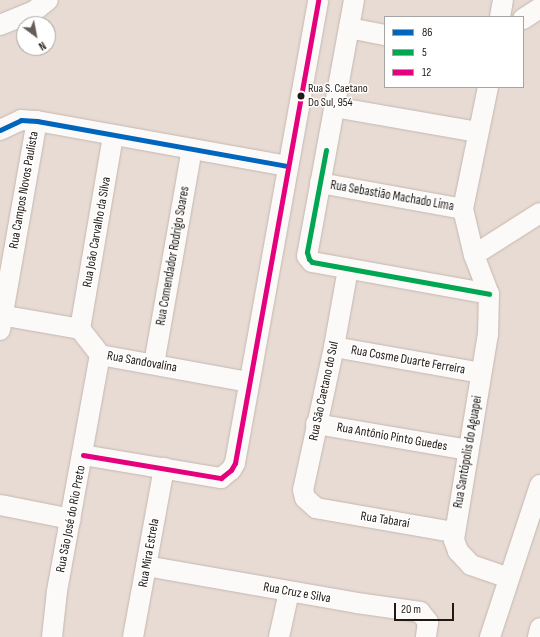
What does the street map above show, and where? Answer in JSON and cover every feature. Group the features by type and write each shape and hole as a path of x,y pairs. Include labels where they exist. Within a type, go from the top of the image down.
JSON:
{"street":[{"path":"0,25 33,12 48,0"},
{"path":"83,455 222,478 232,470 235,463 318,0"},
{"path":"354,0 307,252 312,262 489,294"},
{"path":"500,16 503,0"},
{"path":"524,18 540,8"},
{"path":"349,28 384,35"},
{"path":"488,88 477,132 463,209 474,255 489,294"},
{"path":"334,107 477,132"},
{"path":"0,130 21,120 37,122 288,166"},
{"name":"Rua Campos Novos Paulista","path":"1,320 37,122"},
{"name":"Rua João Carvalho da Silva","path":"80,329 113,135"},
{"name":"Rua Comendador Rodrigo Soares","path":"154,364 192,149"},
{"name":"Rua Sebastião Machado Lima","path":"320,183 463,209"},
{"path":"474,255 540,213"},
{"name":"Rua São Caetano do Sul","path":"316,508 305,498 303,490 316,424 334,347 348,269"},
{"name":"Rua Santópolis do Aguapei","path":"489,294 488,334 454,532 458,551 465,561 478,569 509,578"},
{"path":"1,320 80,329"},
{"name":"Rua Sandovalina","path":"80,329 100,355 249,382"},
{"name":"Rua Cosme Duarte Ferreira","path":"334,347 481,373"},
{"name":"Rua São José do Rio Preto","path":"52,637 58,591 100,355"},
{"name":"Rua Antônio Pinto Guedes","path":"316,424 468,450"},
{"name":"Rua Mira Estrela","path":"133,637 164,468"},
{"path":"490,637 540,486"},
{"path":"0,505 71,519"},
{"name":"Rua Tabaraí","path":"316,508 454,532"},
{"name":"Rua Cruz e Silva","path":"146,566 289,592 420,612 428,622 426,637"},
{"path":"280,637 289,592"},
{"path":"538,637 540,628"}],"transit line":[{"name":"12","path":"83,455 221,478 231,470 235,463 318,0"},
{"name":"86","path":"0,130 21,120 37,121 288,166"},
{"name":"5","path":"326,150 307,252 309,259 312,262 489,294"}],"place":[{"name":"Rua S. Caetano Do Sul, 954","path":"301,96"}]}
